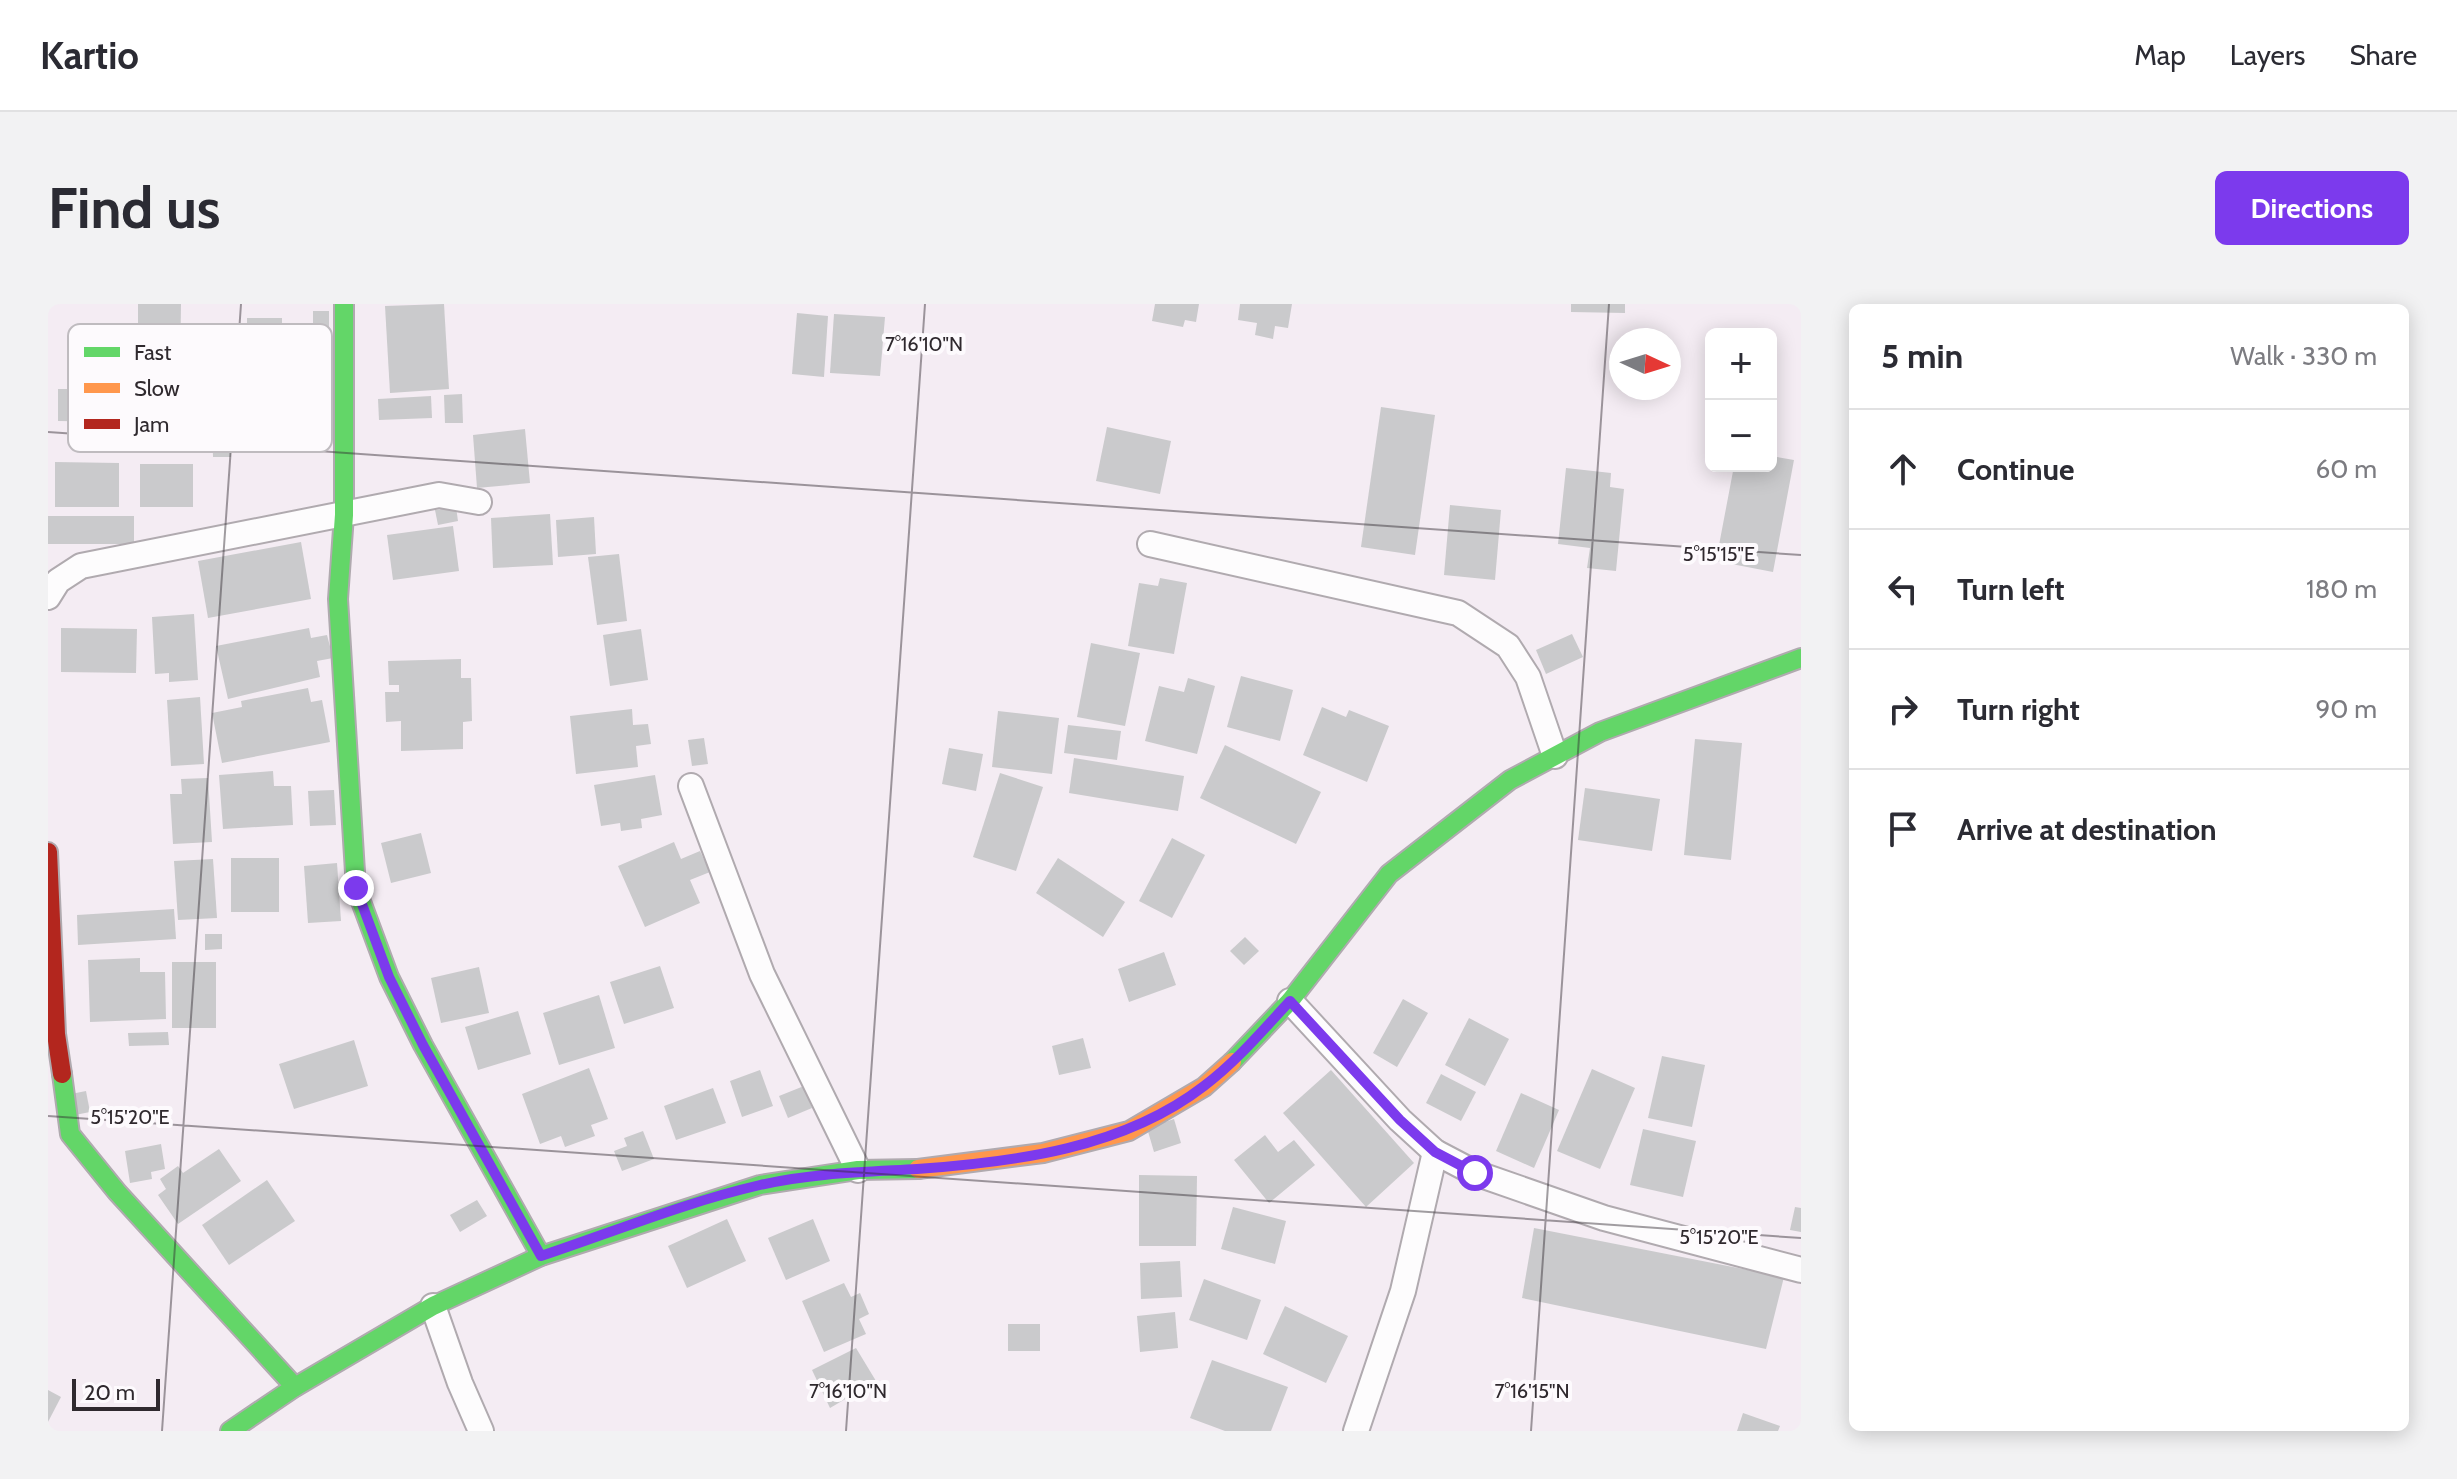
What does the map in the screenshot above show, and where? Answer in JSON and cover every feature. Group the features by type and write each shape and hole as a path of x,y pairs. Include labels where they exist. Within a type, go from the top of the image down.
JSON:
{"street":[{"path":"344,304 344,515 338,599 356,888 389,977 409,1018 541,1256"},
{"path":"48,597 58,581 81,566 439,495 479,502"},
{"path":"1150,544 1458,613 1508,646 1528,677 1555,756"},
{"path":"230,1431 295,1387 433,1306 541,1256 760,1185 858,1170 917,1169 1043,1153 1129,1131 1204,1087 1245,1050 1290,1001 1389,874 1510,780 1600,732 1801,658"},
{"path":"691,786 762,974 858,1170"},
{"path":"48,852 59,1138 117,1192 200,1279 295,1387"},
{"path":"1290,1001 1400,1120 1435,1152 1475,1173 1604,1218 1801,1270"},
{"path":"1356,1431 1403,1291 1435,1152"},
{"path":"433,1306 481,1431"}],"building":[{"path":"138,304 181,304 181,324 138,324"},
{"path":"444,304 449,389 390,393 385,306"},
{"path":"1155,304 1199,304 1196,322 1185,320 1183,327 1152,321"},
{"path":"1240,304 1292,304 1288,328 1275,326 1273,339 1255,335 1257,323 1238,320"},
{"path":"1571,304 1625,304 1625,313 1571,312"},
{"path":"313,311 329,311 329,324 313,324"},
{"path":"797,313 828,316 824,377 792,374"},
{"path":"834,314 885,317 880,376 830,373"},
{"path":"247,318 282,318 282,323 305,323 305,324 247,324"},
{"path":"58,389 68,389 68,421 58,421"},
{"path":"462,394 463,423 445,423 444,395"},
{"path":"431,396 432,418 379,420 378,399"},
{"path":"1381,407 1435,415 1415,555 1361,547"},
{"path":"1107,427 1171,441 1160,494 1096,481"},
{"path":"525,429 530,483 477,488 473,435"},
{"path":"213,452 231,452 231,457 213,457"},
{"path":"1777,457 1794,460 1773,572 1716,561 1733,472 1777,472"},
{"path":"55,462 119,463 119,507 55,507"},
{"path":"140,464 193,464 193,507 140,507"},
{"path":"1566,468 1611,473 1610,487 1624,489 1616,571 1587,568 1590,548 1558,544"},
{"path":"1450,505 1501,510 1495,580 1444,575"},
{"path":"456,507 458,521 438,525 435,510"},
{"path":"550,514 553,565 493,568 491,518"},
{"path":"48,516 134,516 134,544 48,544"},
{"path":"594,517 596,554 558,557 556,520"},
{"path":"453,526 459,571 393,580 387,535"},
{"path":"301,542 311,599 208,618 198,561"},
{"path":"619,554 627,621 597,625 588,557"},
{"path":"1160,578 1187,583 1174,654 1128,646 1139,583 1158,586"},
{"path":"194,614 198,680 169,682 169,673 155,674 152,617"},
{"path":"61,628 137,629 136,673 61,672"},
{"path":"309,628 311,638 327,635 333,658 317,661 320,677 228,699 216,646"},
{"path":"641,629 648,680 610,686 603,635"},
{"path":"1572,634 1583,657 1546,674 1536,650"},
{"path":"1091,643 1140,653 1125,726 1077,717"},
{"path":"461,659 461,678 471,678 472,721 463,722 463,749 401,751 401,721 386,722 385,692 399,692 399,685 389,685 388,661"},
{"path":"1241,676 1293,690 1280,741 1227,727"},
{"path":"1188,678 1215,686 1197,754 1145,741 1159,686 1184,692"},
{"path":"308,688 311,702 322,700 330,742 222,763 212,713 242,707 241,701"},
{"path":"200,697 204,764 171,766 167,700"},
{"path":"1322,707 1346,717 1349,710 1389,726 1367,782 1303,755"},
{"path":"632,709 633,725 648,724 651,744 636,746 638,767 576,774 570,716"},
{"path":"998,711 1059,718 1052,774 992,767"},
{"path":"1068,725 1121,731 1117,760 1064,753"},
{"path":"704,738 708,764 692,766 688,740"},
{"path":"1695,739 1742,743 1731,860 1684,855"},
{"path":"1225,745 1321,792 1296,844 1200,798"},
{"path":"949,748 983,754 976,791 942,784"},
{"path":"1074,758 1184,776 1178,811 1069,793"},
{"path":"273,771 274,786 291,786 293,825 223,829 219,775"},
{"path":"1000,773 1043,787 1016,871 973,857"},
{"path":"655,775 662,815 641,819 642,828 621,831 620,823 601,826 594,785"},
{"path":"208,778 212,842 173,844 170,794 182,794 181,779"},
{"path":"1585,788 1660,799 1652,851 1578,840"},
{"path":"334,790 336,825 310,826 308,791"},
{"path":"421,833 431,873 391,883 381,843"},
{"path":"1172,838 1205,855 1172,918 1139,901"},
{"path":"674,842 681,859 700,851 710,872 690,880 700,903 645,927 618,866"},
{"path":"231,858 279,858 279,912 231,912"},
{"path":"1058,858 1125,902 1103,937 1036,893"},
{"path":"213,859 217,918 178,920 174,861"},
{"path":"337,863 341,921 308,923 304,866"},
{"path":"174,909 176,939 78,945 77,915"},
{"path":"205,934 222,934 222,949 205,950"},
{"path":"1245,937 1259,951 1244,965 1230,951"},
{"path":"1164,952 1176,985 1129,1002 1118,969"},
{"path":"140,958 140,972 165,972 166,1019 90,1022 88,960"},
{"path":"172,962 216,962 216,1028 172,1028"},
{"path":"660,966 674,1008 624,1024 610,982"},
{"path":"479,967 489,1013 441,1023 431,978"},
{"path":"599,995 615,1048 559,1065 543,1013"},
{"path":"1403,999 1428,1013 1397,1067 1373,1053"},
{"path":"518,1011 531,1054 478,1070 465,1027"},
{"path":"1469,1018 1509,1039 1485,1086 1445,1065"},
{"path":"168,1032 169,1045 129,1046 128,1033"},
{"path":"1083,1038 1091,1068 1059,1075 1052,1046"},
{"path":"354,1040 368,1086 294,1109 279,1064"},
{"path":"1662,1056 1705,1065 1692,1127 1648,1118"},
{"path":"589,1068 608,1119 591,1125 595,1136 565,1147 561,1136 540,1144 522,1094"},
{"path":"1592,1069 1635,1088 1600,1169 1557,1151"},
{"path":"760,1070 773,1106 742,1117 730,1081"},
{"path":"1331,1070 1414,1163 1366,1207 1283,1113"},
{"path":"1441,1074 1476,1092 1461,1121 1426,1103"},
{"path":"804,1086 812,1108 788,1118 779,1096"},
{"path":"713,1088 726,1123 676,1140 664,1106"},
{"path":"86,1091 90,1112 70,1116 66,1095"},
{"path":"1521,1093 1559,1110 1534,1168 1496,1151"},
{"path":"1174,1119 1181,1143 1154,1152 1147,1128"},
{"path":"1643,1129 1696,1141 1683,1197 1630,1185"},
{"path":"643,1131 654,1159 622,1171 614,1151 627,1146 624,1138"},
{"path":"1265,1135 1278,1152 1294,1140 1315,1165 1269,1203 1234,1160"},
{"path":"161,1144 165,1169 151,1172 152,1179 130,1183 125,1151"},
{"path":"219,1149 241,1181 178,1224 158,1195 166,1189 160,1179 178,1166 183,1173"},
{"path":"1139,1175 1197,1176 1196,1246 1139,1246"},
{"path":"267,1180 295,1221 229,1265 202,1225"},
{"path":"477,1200 487,1216 460,1232 450,1215"},
{"path":"1233,1207 1286,1221 1275,1264 1221,1249"},
{"path":"1795,1207 1801,1208 1801,1232 1790,1230"},
{"path":"727,1219 746,1261 687,1288 668,1246"},
{"path":"813,1219 830,1261 786,1280 768,1238"},
{"path":"1534,1228 1784,1277 1766,1349 1522,1298"},
{"path":"1180,1261 1182,1297 1141,1299 1140,1263"},
{"path":"1204,1279 1261,1300 1247,1340 1189,1320"},
{"path":"844,1283 851,1297 860,1293 869,1314 859,1319 866,1334 824,1352 802,1301"},
{"path":"1285,1306 1348,1336 1326,1383 1263,1354"},
{"path":"1175,1312 1178,1348 1140,1352 1137,1316"},
{"path":"1008,1324 1040,1324 1040,1351 1008,1351"},
{"path":"856,1348 876,1381 830,1408 812,1370"},
{"path":"1212,1360 1288,1387 1271,1431 1225,1431 1190,1418"},
{"path":"48,1390 61,1397 48,1422"},
{"path":"1743,1413 1780,1426 1778,1431 1737,1431"}],"traffic: fast":[{"path":"344,304 344,515 338,599 356,888 389,977 423,1045 541,1256"},
{"path":"1232,1062 1290,1001 1389,874 1510,780 1600,732 1801,658"},
{"path":"62,1074 70,1134 117,1192 295,1387"},
{"path":"230,1431 295,1387 433,1306 541,1256 760,1185 858,1170 918,1169"}],"traffic: slow":[{"path":"918,1169 1043,1153 1129,1131 1204,1087 1232,1062"}],"traffic: jam":[{"path":"48,852 56,1034 62,1074"}],"route":[{"path":"356,888 389,977 423,1045 541,1256 760,1185 858,1170 917,1169 1043,1153 1129,1131 1204,1087 1245,1050 1290,1001 1400,1120 1435,1152 1475,1173"}]}
